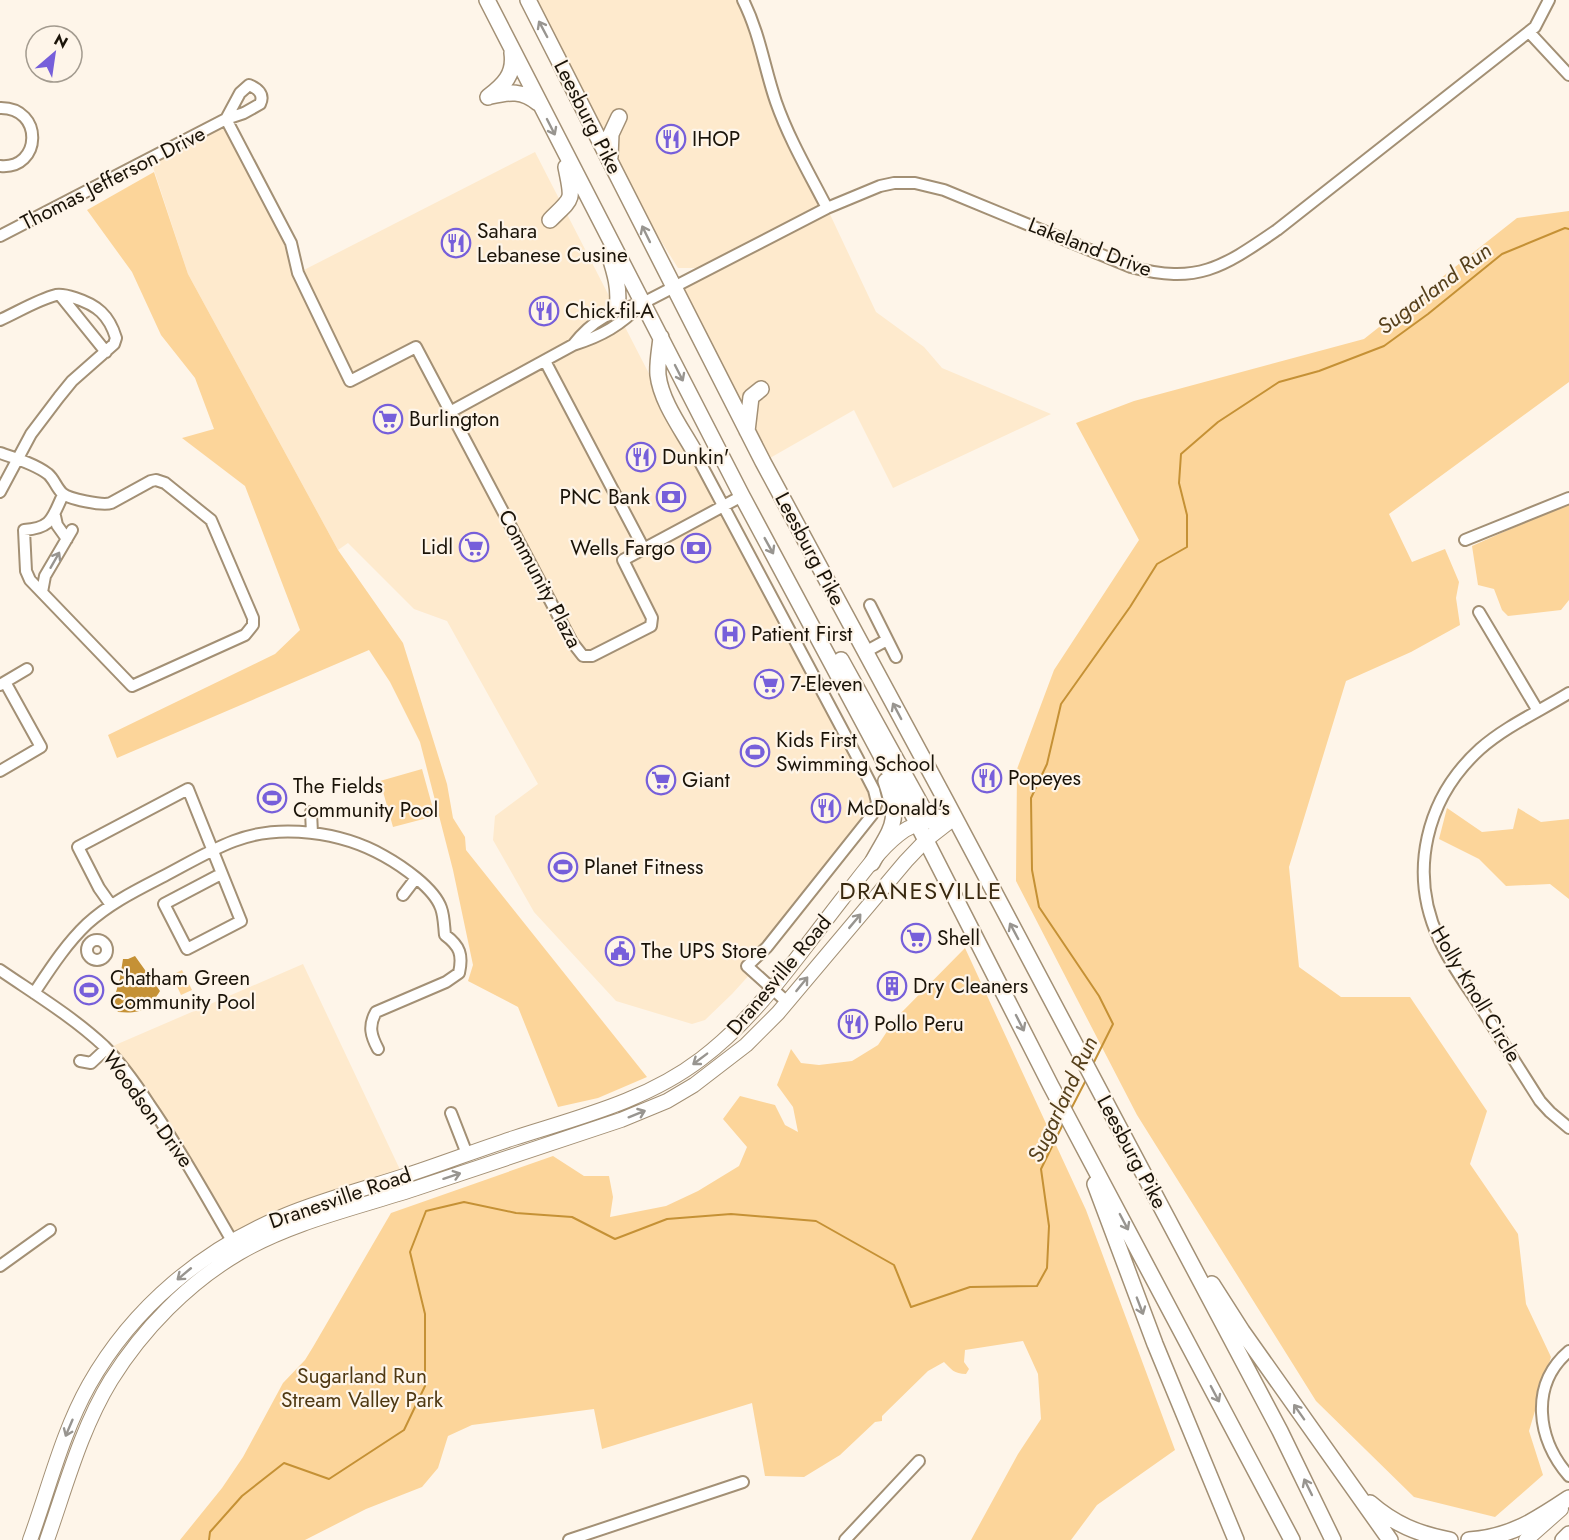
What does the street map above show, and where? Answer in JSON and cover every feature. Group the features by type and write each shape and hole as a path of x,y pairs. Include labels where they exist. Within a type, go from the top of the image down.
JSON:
{"highway":[{"name":"Leesburg Pike","path":"487,0 742,496 926,840 1051,1086 1292,1540"},
{"name":"Leesburg Pike","path":"528,0 747,431 1280,1431 1333,1540"},
{"path":"510,47 513,62 510,73 505,82 488,97 510,92 520,93 540,105"},
{"path":"592,124 605,123 619,117 611,134 610,160"},
{"path":"550,220 565,207 570,196 562,149"},
{"path":"600,222 616,276 619,294 617,309"},
{"path":"661,337 658,364 660,384 670,408 694,451"},
{"path":"747,431 751,397 761,389"},
{"path":"787,579 825,632 925,812 936,817 955,818"},
{"path":"869,733 895,813 892,826 872,862"},
{"path":"1076,1133 1118,1249 1236,1540"},
{"path":"1124,1139 1242,1331 1390,1540"},
{"path":"1345,1477 1369,1502 1394,1521 1420,1533 1450,1540"},
{"path":"1213,1487 1231,1540"},
{"path":"1469,1540 1488,1539 1521,1528 1569,1500"},
{"path":"1561,1540 1569,1532"}],"main road":[{"name":"Dranesville Road","path":"30,1540 68,1430 90,1384 105,1360 139,1316 182,1275 232,1240 308,1206 602,1111 665,1083 733,1032 771,989 872,862 897,836 917,824 955,818"},
{"name":"Dranesville Road","path":"47,1540 84,1433 112,1379 141,1338 172,1305 208,1275 240,1253 296,1227 621,1120 667,1101 694,1085 746,1045 787,1002 892,876 926,840 955,818"},
{"path":"1526,1540 1569,1500"}],"street":[{"path":"743,0 760,40 775,99 784,123 827,207"},
{"name":"Lakeland Drive","path":"643,303 827,207 887,184 915,183 955,194 1131,267 1167,275 1203,272 1242,254 1277,230 1529,32 1535,27 1549,0"},
{"path":"1529,32 1569,75"},
{"path":"0,108 10,108 21,113 32,128 33,140 25,158 14,164 0,166"},
{"name":"Thomas Jefferson Drive","path":"0,236 226,119"},
{"name":"Community Plaza","path":"226,119 291,243 297,273 350,381 416,347 572,642 583,656 592,656 651,626 652,618 623,560 742,496"},
{"path":"0,320 48,298 60,295 93,304 103,312 116,339 106,352 68,386 32,434 0,492"},
{"path":"60,295 106,352"},
{"path":"450,412 573,345 590,340 625,321 643,303"},
{"path":"573,345 586,329 617,309 643,303"},
{"path":"545,361 644,549"},
{"path":"694,451 874,790 877,802 872,815 772,940 747,966 787,1002"},
{"path":"0,453 17,458 48,474 63,495 105,505 156,480 165,483 211,520 253,625 245,635 135,687 130,685 30,580 26,571 24,530 37,529 46,525 55,516"},
{"path":"42,592 45,576 69,535 57,525 55,516 63,495"},
{"path":"1466,540 1569,498"},
{"path":"870,605 896,657"},
{"path":"1479,612 1538,711"},
{"path":"865,652 887,640"},
{"path":"0,771 41,747 2,684 27,669"},
{"name":"Holly Knoll Circle","path":"1569,693 1483,747 1468,760 1452,780 1434,813 1424,852 1424,885 1432,923 1446,953 1540,1101 1569,1128"},
{"path":"838,722 857,711"},
{"path":"111,905 99,888 78,847 188,789 242,921 187,949 164,904 221,874"},
{"path":"311,812 312,833"},
{"path":"34,993 78,933 111,905 236,840 250,836 292,832 312,833 341,838 376,851 397,863 416,878 441,906 446,935 457,944 462,959 459,973 446,982 376,1012 371,1021 370,1030 378,1049"},
{"path":"403,895 416,878"},
{"path":"78,933 90,943"},
{"name":"Woodson Drive","path":"0,970 78,1024 106,1048 142,1094 180,1149 240,1253"},
{"path":"80,1061 91,1063 106,1048"},
{"path":"451,1113 467,1154"},
{"path":"0,1266 50,1230"},
{"path":"1569,1351 1550,1376 1544,1396 1542,1417 1547,1443 1556,1460 1569,1476"},
{"path":"845,1540 920,1461"},
{"path":"569,1540 742,1482"}],"shaded area":[{"path":"528,0 743,0 769,75 827,208 876,312 924,347 942,368 1051,414 893,488 854,410 763,462 672,286 706,268 678,268 610,160"},
{"path":"226,119 290,243 298,273 535,152 661,397 870,791 872,825 789,931 705,1020 692,1024 616,1001 534,912 493,840 495,816 538,784 447,621 414,609 348,543 338,550 188,274 150,158"},
{"path":"135,956 160,991 148,1007 133,1012 118,1012 113,1003 123,959"},
{"path":"303,964 403,1176 232,1240 213,1205 106,1049"},
{"name":"Chatham Green Community Pool","path":"89,979 100,987 97,998 92,998 90,1002 78,993 80,986"}],"green space":[{"path":"154,172 188,274 338,550 403,643 447,784 453,818 465,837 466,850 647,1077 598,1098 558,1107 518,1007 468,981 473,965 453,870 420,742 390,682 369,650 117,758 108,735 275,654 300,630 245,486 182,438 214,429 195,378 161,335 132,272 87,210"},
{"path":"1569,211 1569,382 1389,514 1412,562 1445,549 1459,582 1456,598 1460,625 1411,652 1346,681 1289,867 1299,967 1341,997 1410,997 1487,1111 1470,1164 1518,1234 1526,1304 1551,1357 1529,1431 1543,1475 1495,1517 1414,1497 1316,1401 1137,1115 1016,881 1017,769 1054,670 1139,540 1076,423 1134,401 1364,339 1517,218"},
{"path":"1569,503 1569,600 1561,610 1508,616 1502,610 1494,589 1478,585 1472,546"},
{"path":"422,769 435,816 393,827 380,781"},
{"path":"1447,808 1482,832 1513,829 1518,808 1541,822 1569,819 1569,899 1550,884 1506,886 1479,859 1439,839"},
{"name":"Sugarland Run Stream Valley Park","path":"965,948 1086,1210 1175,1450 1097,1505 1071,1540 971,1540 1018,1454 1041,1419 1038,1374 1023,1341 965,1350 964,1362 969,1369 966,1374 956,1372 944,1362 928,1371 882,1416 882,1421 875,1422 840,1455 804,1477 765,1476 752,1403 602,1449 594,1409 472,1425 448,1436 438,1468 422,1487 366,1509 305,1540 180,1540 222,1488 243,1457 283,1383 305,1360 391,1213 553,1156 584,1176 609,1176 613,1197 610,1217 666,1206 698,1191 739,1166 747,1147 723,1119 740,1096 775,1105 785,1125 798,1132 793,1107 777,1085 791,1049 801,1063 819,1065 852,1061 878,1045 896,1018"},
{"path":"182,970 192,990 181,995 172,975"}],"waterway":[{"name":"Sugarland Run","path":"1092,1066 1113,1024 1099,996 1039,907 1032,870 1031,798 1047,764 1061,704 1130,607 1157,564 1187,547 1187,515 1179,483 1181,454 1218,422 1279,382 1319,371 1384,346 1428,314 1502,254 1565,228 1569,229"},
{"name":"Sugarland Run","path":"1071,1109 1086,1080"},
{"name":"Sugarland Run","path":"209,1540 210,1532 242,1496 284,1463 329,1479 404,1430 425,1386 425,1314 410,1252 426,1211 464,1202 516,1213 572,1217 615,1239 667,1219 731,1214 816,1221 894,1265 911,1307 970,1287 1037,1286 1047,1268 1049,1226 1041,1169 1064,1122"}],"place":[{"name":"IHOP","path":"671,139"},
{"name":"Sahara Lebanese Cusine","path":"456,243"},
{"name":"Chick-fil-A","path":"544,311"},
{"name":"Burlington","path":"388,419"},
{"name":"Dunkin'","path":"641,457"},
{"name":"PNC Bank","path":"671,497"},
{"name":"Lidl","path":"474,547"},
{"name":"Wells Fargo","path":"696,548"},
{"name":"Patient First","path":"730,634"},
{"name":"7-Eleven","path":"769,684"},
{"name":"Kids First Swimming School","path":"755,752"},
{"name":"Popeyes","path":"987,778"},
{"name":"Giant","path":"661,780"},
{"name":"The Fields Community Pool","path":"272,798"},
{"name":"McDonald's","path":"826,808"},
{"name":"Planet Fitness","path":"563,867"},
{"name":"Shell","path":"916,938"},
{"name":"The UPS Store","path":"620,951"},
{"name":"Dry Cleaners","path":"892,986"},
{"name":"Chatham Green Community Pool","path":"89,990"},
{"name":"Pollo Peru","path":"853,1024"}],"district":[{"name":"DRANESVILLE","path":"921,891"}]}
